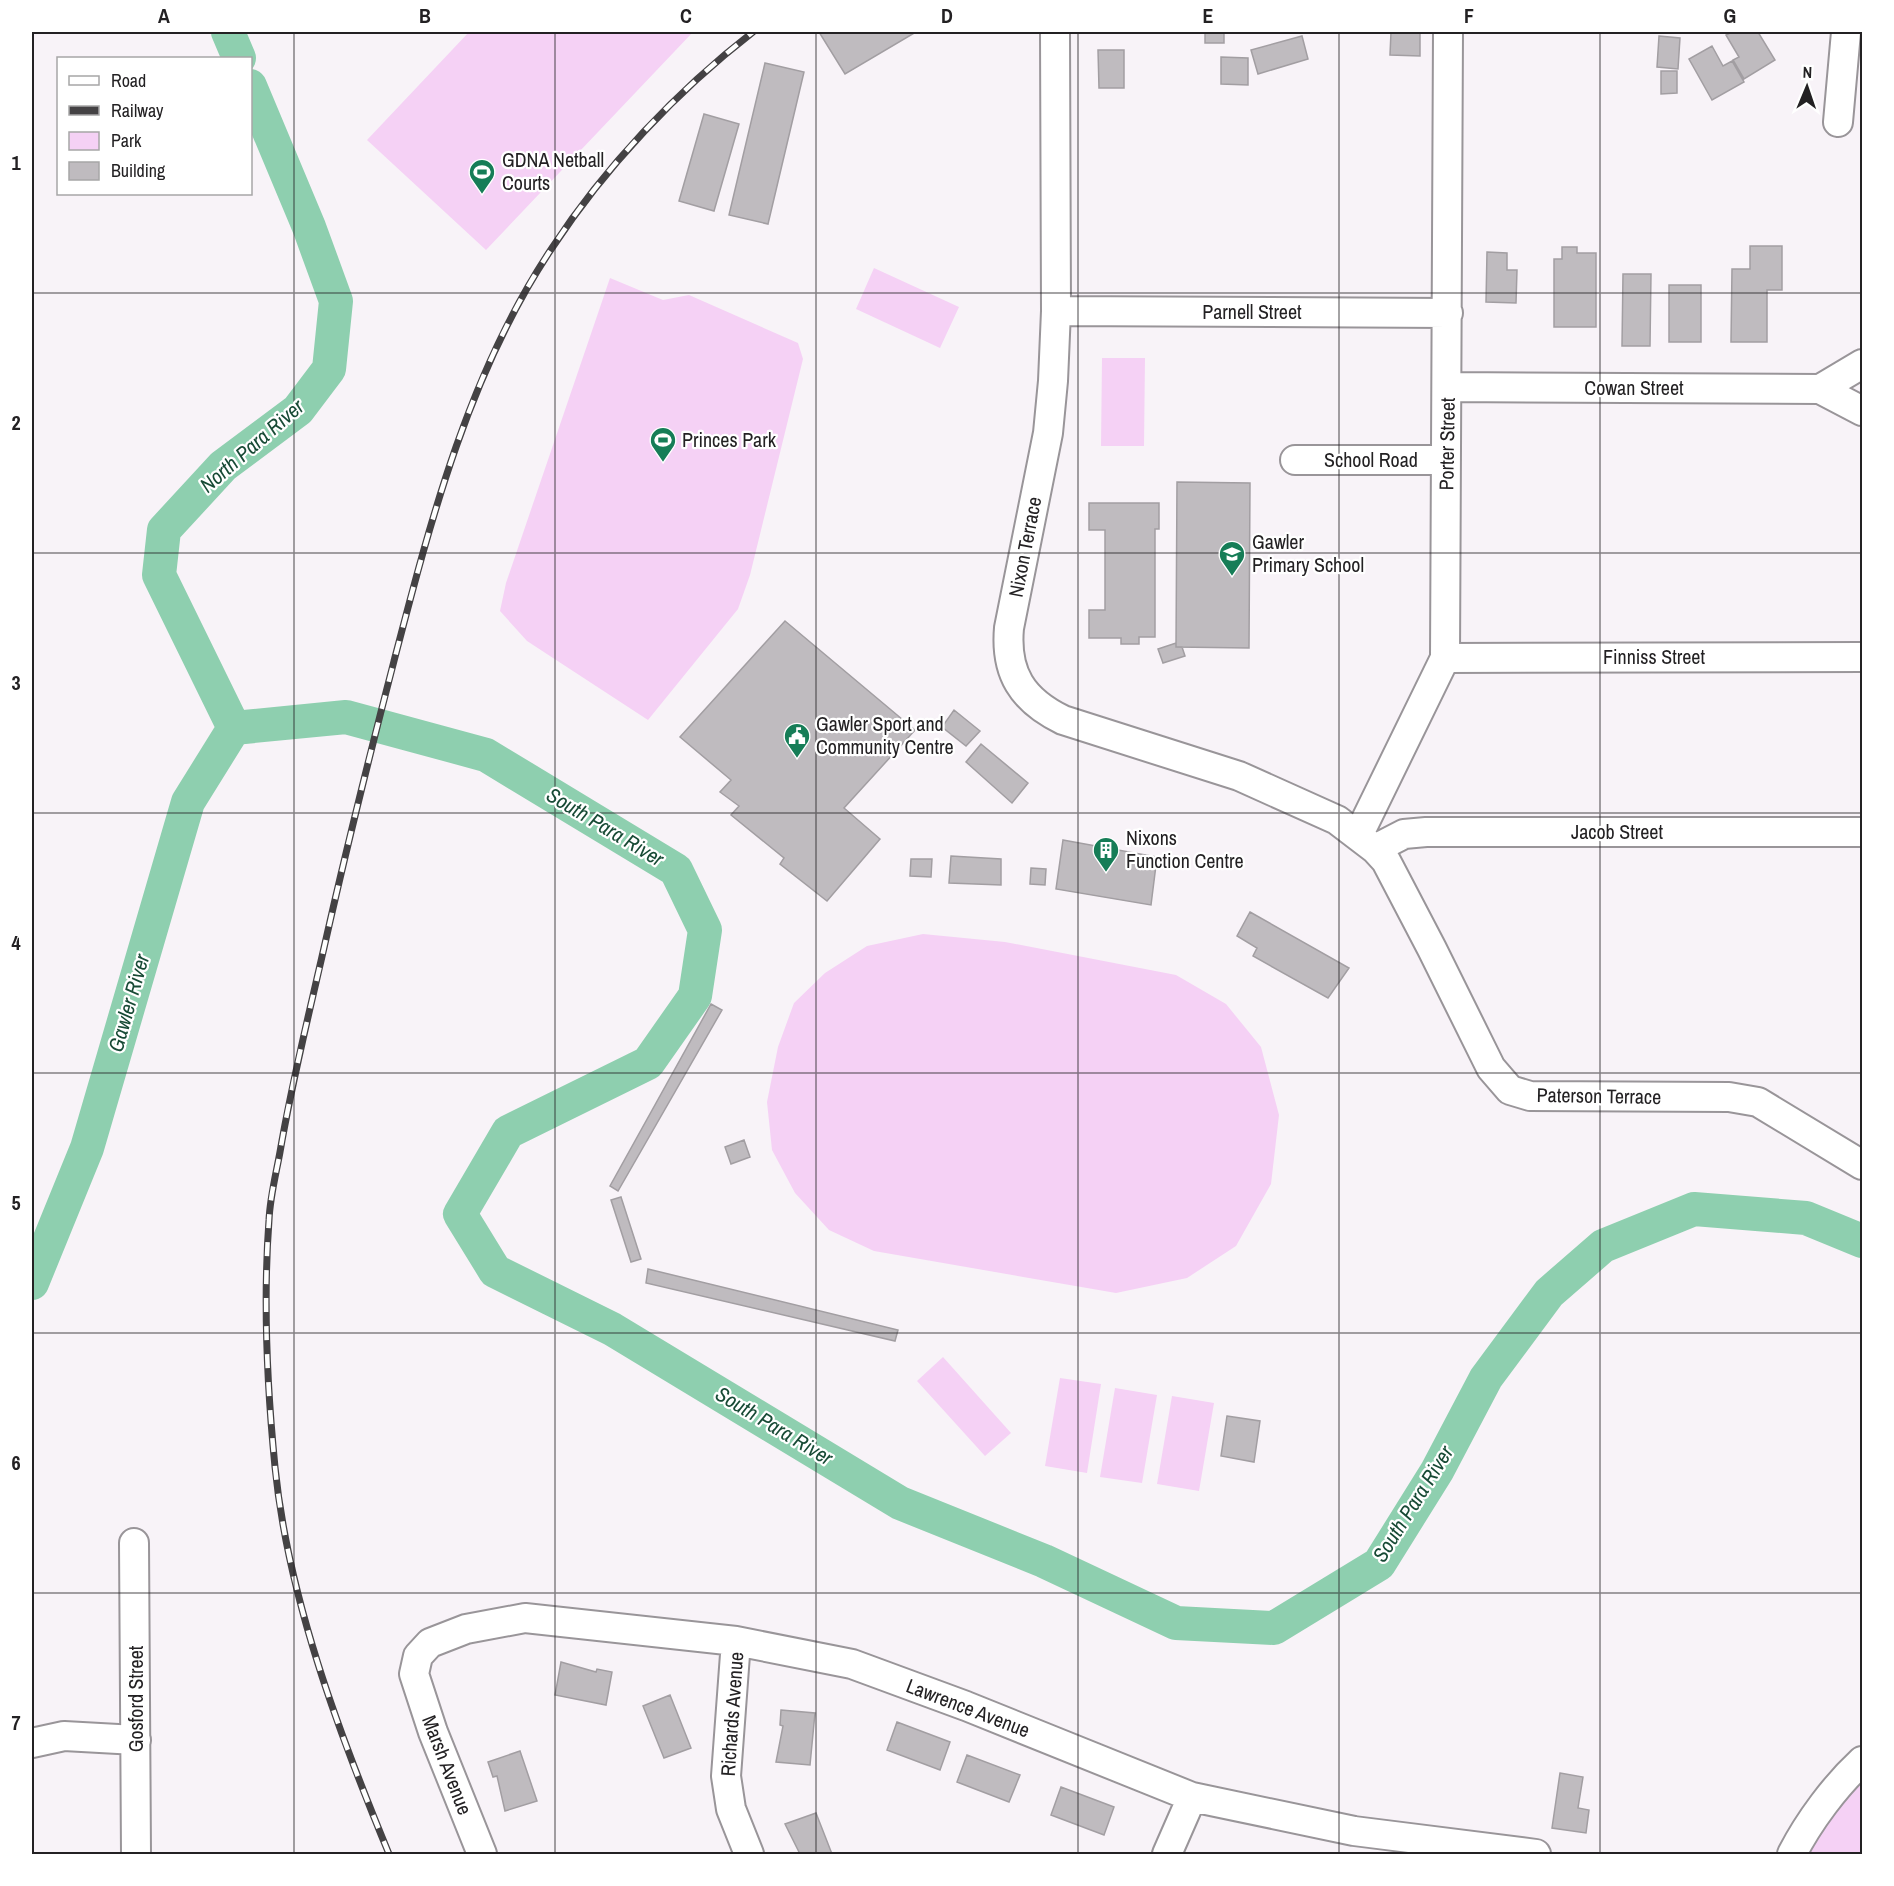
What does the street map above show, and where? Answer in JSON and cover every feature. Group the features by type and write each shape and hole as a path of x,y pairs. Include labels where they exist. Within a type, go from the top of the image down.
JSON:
{"street":[{"name":"Nixon Terrace","path":"1055,32 1056,311 1048,433 1009,628 1007,651 1013,677 1040,709 1063,720 1239,776 1337,820 1366,842"},
{"name":"Porter Street","path":"1366,842 1445,658 1448,32"},
{"path":"1838,122 1846,32"},
{"name":"Parnell Street","path":"1056,311 1448,313"},
{"path":"1820,389 1863,364"},
{"name":"Cowan Street","path":"1448,387 1820,389"},
{"path":"1820,389 1863,411"},
{"name":"School Road","path":"1295,460 1446,460"},
{"name":"Finniss Street","path":"1445,658 1863,657"},
{"name":"Jacob Street","path":"1366,842 1426,832 1863,832"},
{"name":"Paterson Terrace","path":"1366,842 1386,861 1491,1068 1510,1090 1530,1096 1729,1097 1758,1102 1863,1165"},
{"name":"Gosford Street","path":"134,1543 136,1854"},
{"name":"Lawrence Avenue","path":"414,1674 418,1656 430,1643 466,1629 525,1618 736,1641 852,1664 966,1706 1192,1797 1449,1850 1536,1854"},
{"name":"Richards Avenue","path":"736,1641 726,1776 731,1809 749,1854"},
{"name":"Marsh Avenue","path":"414,1674 433,1732 482,1854"},
{"path":"32,1743 64,1736 136,1740"},
{"path":"1792,1854 1800,1839 1849,1773 1863,1761"},
{"path":"1167,1854 1192,1797"}],"green space":[{"name":"GDNA Netball Courts","path":"469,32 693,32 486,250 367,140"},
{"path":"874,268 959,307 940,348 856,309"},
{"name":"Princes Park","path":"610,278 663,300 689,295 798,343 803,359 750,575 738,609 648,720 527,641 500,611 506,583"},
{"path":"1102,358 1145,358 1144,446 1101,446"},
{"path":"923,934 1005,942 1176,975 1226,1004 1261,1047 1279,1115 1271,1184 1236,1246 1187,1278 1116,1293 874,1251 829,1230 795,1193 772,1150 767,1102 778,1047 794,1003 825,973 867,946"},
{"path":"943,1357 1011,1433 985,1456 917,1381"},
{"path":"1060,1378 1101,1384 1087,1473 1045,1466"},
{"path":"1115,1388 1157,1395 1142,1483 1100,1477"},
{"path":"1172,1396 1214,1403 1199,1491 1157,1484"},
{"path":"1862,1761 1862,1854 1792,1854"}],"building":[{"path":"819,32 916,32 845,74"},
{"path":"1205,32 1224,32 1224,43 1205,43"},
{"path":"1391,32 1420,32 1420,56 1390,55"},
{"path":"1732,32 1758,32 1775,60 1744,79 1733,60 1739,57 1726,35"},
{"path":"1302,36 1308,59 1258,74 1251,50"},
{"path":"1659,36 1680,38 1678,69 1657,67"},
{"path":"1712,46 1723,66 1732,61 1744,82 1712,100 1689,59"},
{"path":"1098,50 1124,50 1124,88 1099,88"},
{"path":"1221,57 1248,58 1248,85 1221,84"},
{"path":"765,63 804,72 768,224 729,215"},
{"path":"1661,71 1677,71 1677,93 1661,94"},
{"path":"704,114 739,124 714,211 679,201"},
{"path":"1750,246 1782,246 1782,290 1767,290 1767,342 1731,342 1732,269 1750,269"},
{"path":"1562,247 1577,247 1577,253 1596,253 1596,327 1554,327 1554,259 1562,259"},
{"path":"1487,252 1507,253 1507,270 1517,270 1516,303 1486,302"},
{"path":"1623,274 1651,274 1650,346 1622,346"},
{"path":"1669,285 1701,285 1701,342 1669,342"},
{"path":"1177,482 1250,483 1249,648 1176,647"},
{"path":"1089,503 1159,503 1159,529 1155,529 1155,637 1139,637 1139,644 1121,644 1121,638 1089,638 1089,610 1105,610 1105,530 1089,530"},
{"name":"Gawler Sport and Community Centre","path":"785,621 915,730 844,808 880,839 827,901 780,864 784,858 731,815 739,806 720,792 731,780 680,737"},
{"path":"1176,643 1176,647 1182,647 1185,656 1163,663 1158,649"},
{"path":"954,710 980,731 966,746 942,727"},
{"path":"981,744 1028,783 1012,803 966,762"},
{"name":"Nixons Function Centre","path":"1063,840 1157,857 1151,905 1056,889"},
{"path":"951,856 1001,859 1001,885 949,883"},
{"path":"911,859 932,859 931,877 910,876"},
{"path":"1031,868 1046,869 1045,885 1030,884"},
{"path":"1250,912 1349,968 1328,998 1253,956 1257,948 1237,936"},
{"path":"711,1004 722,1010 618,1191 610,1186"},
{"path":"744,1140 750,1157 731,1164 725,1147"},
{"path":"621,1197 641,1259 631,1262 611,1200"},
{"path":"648,1269 898,1330 895,1341 646,1283"},
{"path":"1227,1416 1260,1421 1254,1462 1221,1456"},
{"path":"561,1662 596,1672 597,1669 612,1672 606,1705 555,1695"},
{"path":"670,1695 691,1748 664,1758 643,1706"},
{"path":"781,1710 815,1713 810,1765 776,1762 783,1726 780,1725"},
{"path":"897,1722 950,1742 940,1770 887,1750"},
{"path":"520,1751 537,1801 505,1811 497,1776 493,1777 488,1762"},
{"path":"967,1755 1020,1775 1009,1802 957,1782"},
{"path":"1560,1773 1583,1777 1578,1808 1589,1810 1586,1833 1552,1828"},
{"path":"1061,1787 1114,1807 1104,1835 1051,1815"},
{"path":"816,1813 832,1854 800,1854 785,1824"}],"waterway":[{"name":"North Para River","path":"228,32 239,57"},
{"name":"North Para River","path":"234,728 159,575 164,530 223,466 298,410 329,369 336,301 309,227 252,91"},
{"name":"South Para River","path":"234,728 346,717 486,755 676,870 705,930 695,996 648,1063 508,1132 460,1214 495,1271 612,1329 900,1503 1044,1561 1176,1623 1274,1628 1379,1564 1437,1471 1486,1378 1549,1293 1603,1246 1694,1209 1806,1218 1862,1241"},
{"name":"Gawler River","path":"32,1283 87,1148 188,802 234,728"}],"railway":[{"path":"389,1854 334,1713 318,1664 291,1566 275,1467 267,1344 267,1251 272,1194 290,1099 350,835 408,608 438,501 475,396 497,345 552,248 595,188 670,105 753,32"}],"place":[{"name":"GDNA Netball Courts","path":"482,195"},
{"name":"Princes Park","path":"663,463"},
{"name":"Gawler Primary School","path":"1232,577"},
{"name":"Gawler Sport and Community Centre","path":"797,759"},
{"name":"Nixons Function Centre","path":"1106,873"}]}
